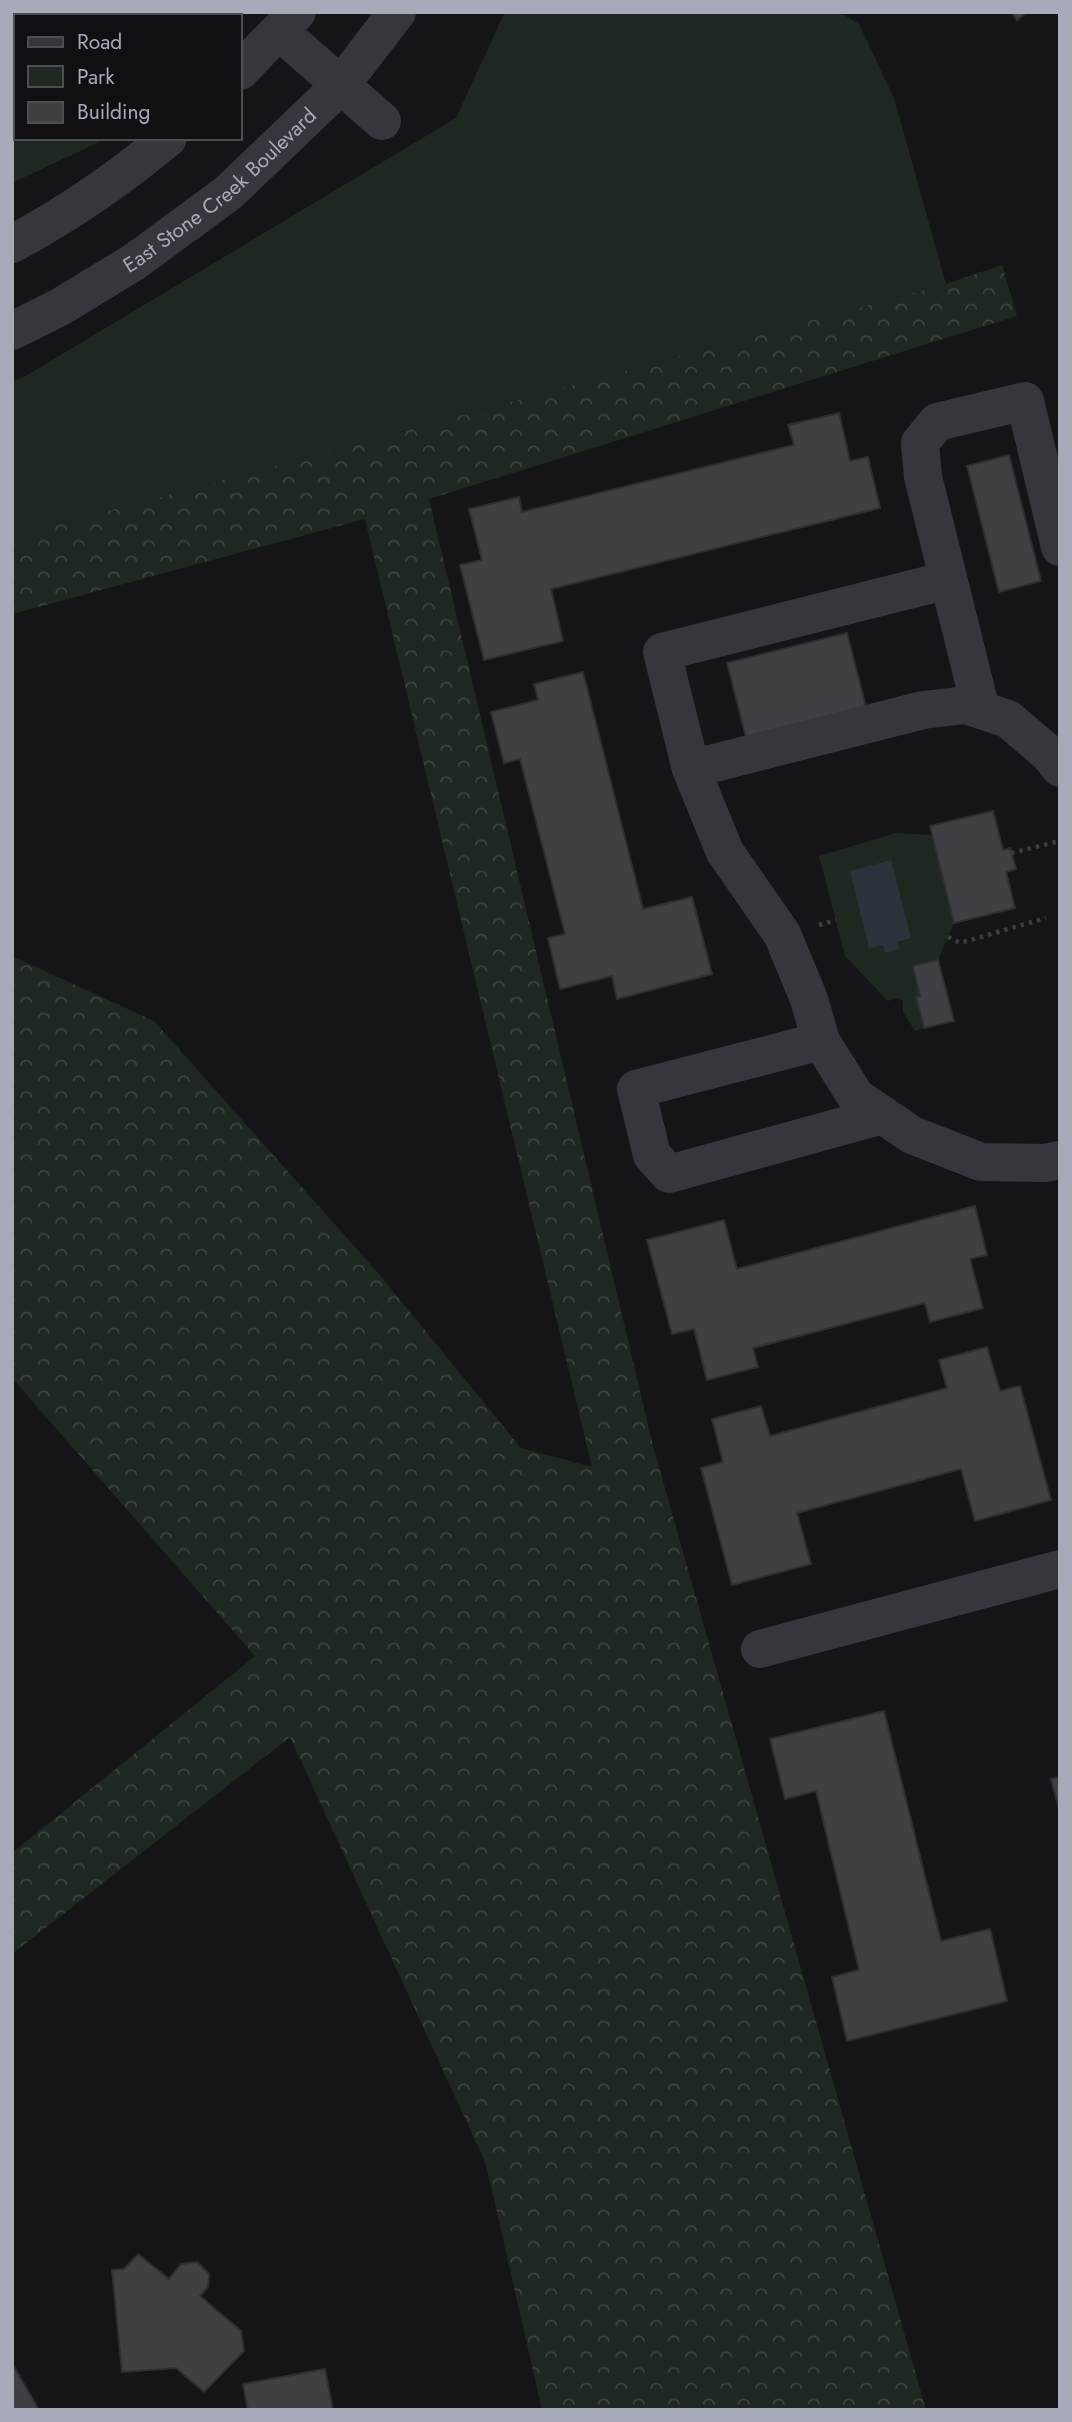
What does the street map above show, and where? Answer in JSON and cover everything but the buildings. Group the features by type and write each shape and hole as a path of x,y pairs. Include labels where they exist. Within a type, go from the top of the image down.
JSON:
{"street":[{"name":"East Stone Creek Boulevard","path":"12,331 60,307 134,262 228,193 341,85 397,12"},
{"path":"242,69 288,22 341,85 382,121"},
{"path":"12,244 75,208 127,172 165,140"},
{"path":"981,710 923,477 920,443 937,422 1025,401 1060,547"},
{"path":"948,580 662,652 691,769 725,852 782,934 809,999 821,1041 856,1097 912,1135 981,1162 1045,1163 1060,1160"},
{"path":"691,769 923,710 966,705 1008,719 1049,754 1060,768"},
{"path":"821,1041 636,1089 652,1155 669,1174 883,1115"},
{"path":"760,1649 1060,1569"}],"path":[{"path":"1011,853 1060,841"},
{"path":"948,937 960,943 1046,918"}],"green space":[{"path":"12,12 244,12 14,14 14,140 99,140 12,183"},
{"path":"505,12 839,12 859,24 894,98 946,284 12,537 12,381 24,377 456,118"},
{"path":"1002,265 1017,316 429,499 653,1446 926,2410 542,2410 486,2164 290,1737 12,1954 12,1853 255,1656 12,1378 12,956 154,1021 379,1274 521,1448 592,1467 365,519 12,614 12,537 946,284"},
{"path":"896,833 932,835 954,923 938,960 913,966 920,996 916,997 924,1028 915,1031 903,1012 903,1001 897,998 888,1001 845,956 819,856"}],"shaded area":[{"path":"891,860 911,938 897,942 899,949 885,953 883,945 869,948 850,871"}]}
